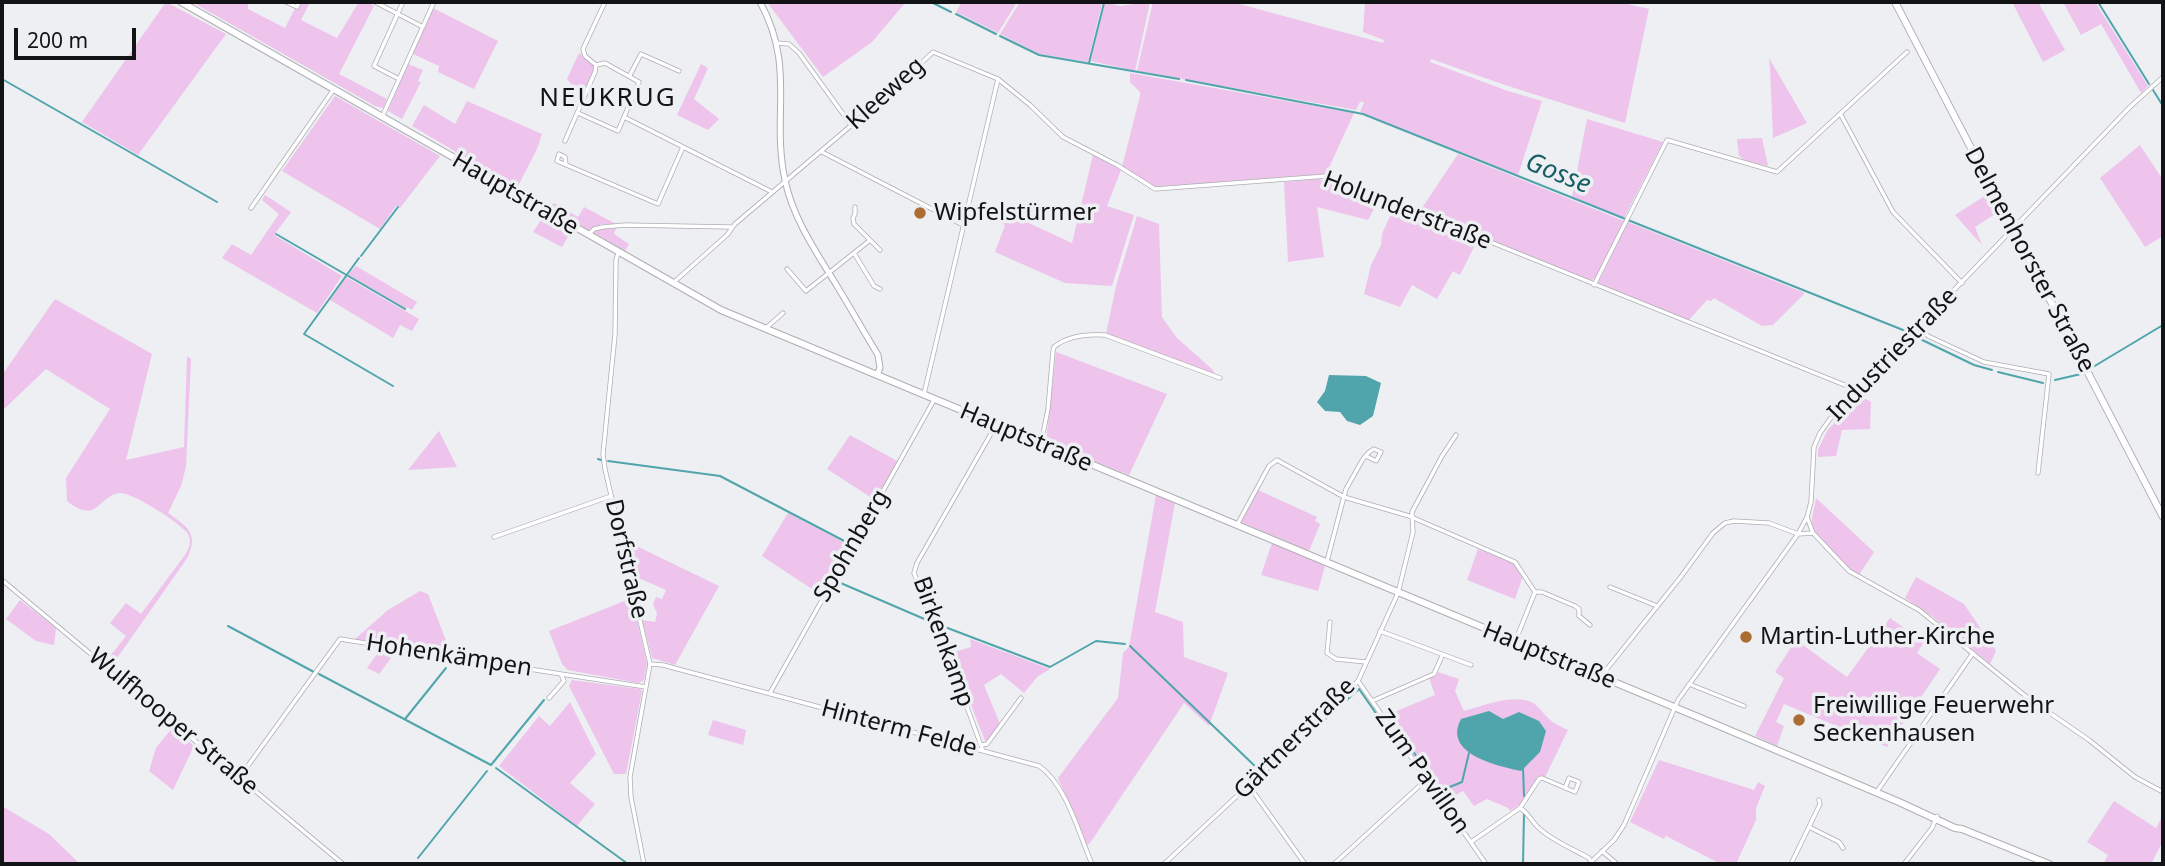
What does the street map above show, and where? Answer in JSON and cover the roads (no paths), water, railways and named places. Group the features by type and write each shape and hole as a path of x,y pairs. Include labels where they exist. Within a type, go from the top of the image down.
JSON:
{"main road":[{"name":"Hauptstraße","path":"181,2 721,310 2049,864"},
{"name":"Delmenhorster Straße","path":"1895,2 2163,517"}],"street":[{"path":"286,2 298,4"},
{"path":"375,2 422,27"},
{"path":"399,79 374,66 403,2"},
{"path":"382,117 434,2"},
{"path":"596,65 585,55 583,49 605,2"},
{"path":"760,2 777,43 781,66 781,153 785,181 796,214 878,355 880,368 877,375"},
{"path":"777,43 789,44 799,53 851,125"},
{"name":"Kleeweg","path":"672,284 727,235 731,227 822,152 933,52 998,79"},
{"path":"1594,285 1667,139 1777,172 1907,52"},
{"path":"630,75 640,54 679,72"},
{"path":"578,113 618,131 639,82 605,63 596,65"},
{"path":"565,141 596,65"},
{"name":"Industriestraße","path":"1590,863 1614,840 1624,825 1674,708 1689,684 1798,534 1811,502 1814,447 1820,433 1857,390 1920,328 2130,107 2163,77"},
{"path":"923,396 998,79"},
{"name":"Holunderstraße","path":"998,79 1069,141 1117,165 1155,189 1327,176 1857,390"},
{"path":"251,208 334,89"},
{"path":"1841,115 1892,212 1962,282"},
{"path":"624,117 772,192"},
{"path":"566,165 657,204 682,147"},
{"path":"822,152 963,225"},
{"path":"855,207 853,221 880,250"},
{"path":"588,235 594,229 625,225 731,227"},
{"path":"787,269 806,291 869,241"},
{"name":"Dorfstraße","path":"618,252 615,335 603,440 605,469 650,664 630,787 644,864"},
{"path":"854,253 874,286 880,289"},
{"path":"764,329 783,313"},
{"path":"1920,328 1928,336 1984,362 2049,374 2038,472"},
{"path":"1041,444 1048,409 1053,351 1054,347 1064,341 1089,334 1105,335 1220,378"},
{"name":"Spohnberg","path":"770,693 934,400"},
{"name":"Birkenkamp","path":"983,751 914,573 917,563 996,425"},
{"name":"Gärtnerstraße","path":"1164,864 1358,681 1398,593 1413,532 1412,512 1456,435"},
{"path":"1327,563 1346,489 1366,456"},
{"path":"1237,526 1269,466 1277,460 1344,497 1412,517 1515,562 1535,592"},
{"path":"494,537 611,495"},
{"path":"1807,517 1813,533 1849,571 1920,610 2028,698 2089,740 2129,772 2163,792"},
{"path":"1602,678 1713,533 1725,523 1769,523 1798,534 1813,533"},
{"name":"Wulfhooper Straße","path":"2,580 344,864"},
{"path":"1610,587 1657,606"},
{"path":"1535,592 1542,592 1575,606 1579,609 1579,616 1590,625"},
{"path":"1514,642 1535,592"},
{"path":"1330,622 1327,653 1336,659 1366,662"},
{"path":"1380,631 1471,666"},
{"name":"Hohenkämpen","path":"239,778 340,639 646,687"},
{"path":"1876,793 1973,653"},
{"path":"1372,701 1434,674 1442,656"},
{"name":"Hinterm Felde","path":"650,664 663,664 1039,766 1050,774 1060,789 1091,864"},
{"name":"Hohenkämpen","path":"549,698 564,681 561,674"},
{"name":"Zum Pavillon","path":"1358,681 1486,864"},
{"path":"1689,684 1744,706"},
{"path":"982,745 987,744 1021,698"},
{"path":"1334,864 1427,779"},
{"path":"1471,842 1520,808 1539,779 1565,788"},
{"path":"1248,786 1305,864"},
{"path":"1791,864 1820,804 1819,800"},
{"path":"1520,808 1525,810 1537,827 1589,859 1590,863"},
{"path":"1904,864 1937,818"},
{"path":"1809,827 1839,842 1843,848"},
{"path":"1602,851 1617,864"}],"water":[{"path":"1329,375 1366,376 1381,383 1373,416 1360,425 1347,421 1340,412 1325,411 1317,402 1325,391"},
{"path":"1489,711 1503,719 1519,712 1539,721 1546,731 1540,752 1521,771 1487,762 1466,750 1459,741 1457,731 1461,719"}],"waterway":[{"name":"Gosse","path":"931,2 951,12"},
{"path":"2098,2 2149,84"},
{"path":"1089,63 1104,3"},
{"name":"Gosse","path":"956,14 996,34"},
{"name":"Gosse","path":"1000,36 1039,55 1179,79"},
{"path":"2,79 217,202"},
{"name":"Gosse","path":"1186,80 1363,114 1908,332"},
{"path":"2153,90 2163,106"},
{"path":"361,256 398,207"},
{"path":"276,234 405,309"},
{"path":"359,258 304,334 393,386"},
{"name":"Gosse","path":"2093,367 2163,325"},
{"name":"Gosse","path":"1916,337 1974,365 1992,370"},
{"name":"Gosse","path":"1998,372 2043,383"},
{"name":"Gosse","path":"2055,380 2081,374"},
{"path":"608,461 720,476 850,544 831,579"},
{"path":"836,581 929,621"},
{"path":"937,624 1050,667 1096,641 1125,644"},
{"path":"228,626 314,672"},
{"path":"1130,646 1259,770"},
{"path":"405,719 446,668"},
{"path":"319,674 491,765 544,700"},
{"path":"1264,774 1359,689 1382,722"},
{"path":"1387,718 1389,716 1440,791 1462,782 1469,753"},
{"path":"1523,767 1524,796"},
{"path":"496,768 628,864"},
{"path":"418,858 487,771"},
{"path":"1523,864 1524,814"}],"place":[{"name":"Wipfelstürmer","path":"920,213"},
{"name":"Martin-Luther-Kirche","path":"1746,637"},
{"name":"Freiwillige Feuerwehr Seckenhausen","path":"1799,720"}],"district":[{"name":"NEUKRUG","path":"608,99"}]}
